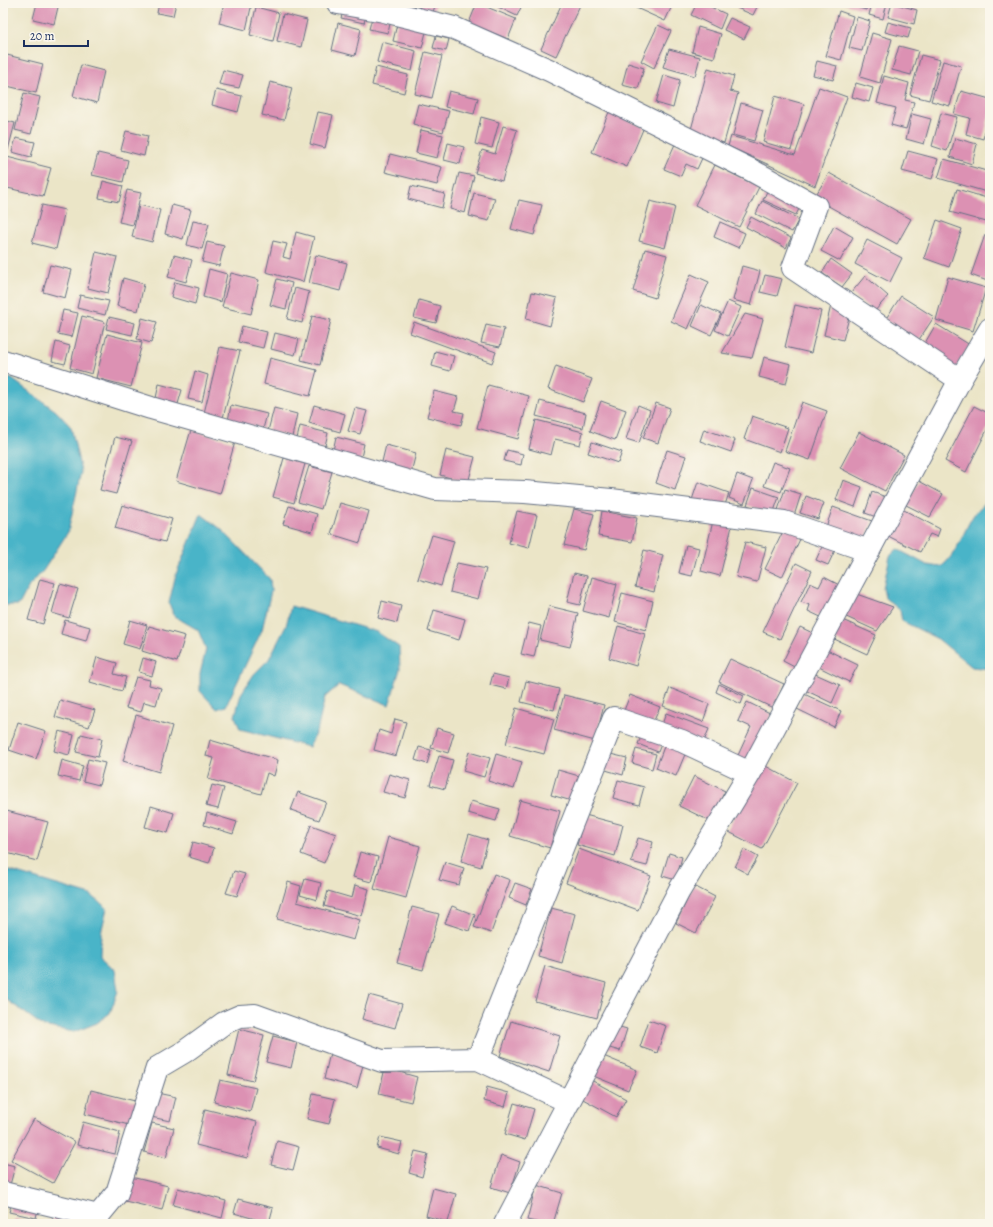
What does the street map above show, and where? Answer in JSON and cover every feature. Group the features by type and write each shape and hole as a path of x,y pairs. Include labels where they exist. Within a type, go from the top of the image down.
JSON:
{"street":[{"path":"338,3 384,11 454,28 555,73 751,170 816,206 793,268 960,380"},
{"path":"505,1224 679,891 750,773 960,380 990,328"},
{"path":"3,361 151,408 435,489 525,492 611,500 784,522 869,551"},
{"path":"478,1059 614,718 682,741 750,773"},
{"path":"3,1193 97,1220 117,1193 157,1068 231,1019 255,1015 382,1061 478,1059 569,1102"}],"water":[{"path":"3,375 12,379 56,411 71,427 81,472 68,532 43,571 29,586 19,605 3,605"},
{"path":"990,498 990,669 972,667 938,639 902,621 900,610 885,598 883,588 890,556 897,549 927,565 941,567 947,562 956,549 973,516"},
{"path":"201,514 221,529 270,579 271,591 262,630 226,706 217,709 200,691 200,674 206,649 198,630 174,616 169,603 176,574"},
{"path":"291,606 377,632 399,647 400,669 389,705 339,685 325,697 318,727 309,747 240,729 235,716 241,694 254,674 269,659 286,626"},
{"path":"3,869 91,895 107,908 101,933 100,956 115,970 118,991 110,1013 97,1023 74,1032 43,1026 3,997"}],"building":[{"path":"37,3 59,3 54,24 33,19"},
{"path":"159,3 176,3 173,16 157,13"},
{"path":"224,3 252,3 246,30 219,23"},
{"path":"397,3 415,3 414,8"},
{"path":"421,3 436,3 433,12 419,8"},
{"path":"477,3 516,19 508,39 469,23"},
{"path":"499,3 523,3 517,16 498,7"},
{"path":"562,3 581,3 556,56 541,49"},
{"path":"635,3 665,3 672,6 665,21 634,7"},
{"path":"697,3 702,3 726,14 720,29 691,15"},
{"path":"740,3 759,3 753,15 737,8"},
{"path":"842,3 868,3 866,10"},
{"path":"872,3 887,3 883,19 869,15"},
{"path":"892,3 917,10 914,24 888,17"},
{"path":"256,7 279,13 273,41 250,35"},
{"path":"344,7 367,12 364,23 341,18"},
{"path":"839,11 853,16 841,60 826,56"},
{"path":"283,14 307,20 301,47 277,41"},
{"path":"373,14 391,19 388,33 369,29"},
{"path":"857,17 870,21 862,51 849,48"},
{"path":"730,18 750,27 744,39 724,30"},
{"path":"398,20 427,28 422,48 393,41"},
{"path":"888,22 911,28 908,38 885,32"},
{"path":"338,23 361,29 355,56 332,50"},
{"path":"658,25 671,31 654,68 641,61"},
{"path":"698,27 721,34 714,58 692,52"},
{"path":"872,33 892,39 880,83 860,77"},
{"path":"436,36 449,39 446,51 433,48"},
{"path":"382,42 416,51 412,71 377,62"},
{"path":"899,46 918,51 911,75 892,70"},
{"path":"669,49 700,57 695,76 663,67"},
{"path":"425,52 442,56 432,98 415,94"},
{"path":"3,54 43,64 36,93 3,85"},
{"path":"921,55 940,60 929,100 910,95"},
{"path":"817,61 837,66 833,80 813,75"},
{"path":"943,61 961,66 950,106 931,101"},
{"path":"628,63 644,68 638,89 622,85"},
{"path":"81,65 104,71 97,103 73,96"},
{"path":"376,67 408,75 404,93 372,85"},
{"path":"708,68 734,76 730,91 738,93 724,143 690,133"},
{"path":"223,70 243,75 239,88 219,84"},
{"path":"664,75 680,80 673,108 656,103"},
{"path":"884,76 909,83 905,100 914,102 906,129 891,125 896,108 877,103"},
{"path":"270,82 292,88 284,120 262,115"},
{"path":"856,83 873,88 869,102 852,97"},
{"path":"819,87 847,97 815,186 728,146 731,136 795,155"},
{"path":"216,90 242,96 238,112 212,105"},
{"path":"449,91 478,98 474,114 445,107"},
{"path":"961,91 990,99 990,113 983,139 966,134 970,118 954,114"},
{"path":"24,93 40,97 31,134 15,130"},
{"path":"775,96 804,104 791,150 763,142"},
{"path":"741,103 763,110 754,141 733,135"},
{"path":"418,104 449,111 443,132 413,124"},
{"path":"318,112 333,115 325,148 310,144"},
{"path":"609,112 644,127 627,167 592,152"},
{"path":"941,113 957,117 947,151 932,146"},
{"path":"912,114 931,119 924,144 906,139"},
{"path":"481,117 499,122 492,148 475,144"},
{"path":"3,120 15,123 8,150 3,149"},
{"path":"503,126 517,130 502,181 475,173 482,150 495,154"},
{"path":"421,130 443,135 437,158 416,153"},
{"path":"126,131 148,136 144,156 121,150"},
{"path":"16,138 35,142 31,157 12,152"},
{"path":"955,138 977,144 972,164 950,157"},
{"path":"448,143 464,147 460,164 444,160"},
{"path":"675,144 703,156 697,169 686,164 681,176 664,169"},
{"path":"908,151 938,159 932,179 902,171"},
{"path":"98,153 128,160 123,182 92,175"},
{"path":"390,154 442,167 437,185 385,172"},
{"path":"3,156 51,168 43,196 3,187"},
{"path":"944,159 990,172 990,193 938,178"},
{"path":"715,165 759,187 739,227 695,205"},
{"path":"459,173 474,176 465,213 450,209"},
{"path":"829,173 911,219 897,244 814,198"},
{"path":"103,181 123,186 119,202 99,198"},
{"path":"411,186 445,194 442,208 408,199"},
{"path":"768,189 801,205 796,215 763,200"},
{"path":"957,189 990,199 990,223 950,212"},
{"path":"127,190 141,193 133,225 119,222"},
{"path":"474,193 495,198 489,221 469,216"},
{"path":"519,200 542,205 534,235 511,229"},
{"path":"650,201 675,207 665,248 639,241"},
{"path":"762,201 799,219 792,232 756,214"},
{"path":"42,205 65,210 56,249 32,243"},
{"path":"139,205 160,210 152,242 132,237"},
{"path":"172,205 191,210 183,239 165,234"},
{"path":"751,217 791,238 786,248 746,227"},
{"path":"937,220 962,229 949,267 924,258"},
{"path":"193,221 209,224 202,249 187,245"},
{"path":"720,222 745,233 739,248 714,237"},
{"path":"834,226 853,237 840,261 821,251"},
{"path":"296,232 314,237 303,282 266,272 273,241 287,244 283,257 290,259"},
{"path":"985,235 990,237 990,282 971,275"},
{"path":"867,240 902,258 890,282 855,264"},
{"path":"207,242 224,246 219,266 202,262"},
{"path":"645,249 667,255 655,298 633,291"},
{"path":"96,252 117,257 108,293 88,288"},
{"path":"174,255 192,260 186,282 168,277"},
{"path":"316,255 347,263 340,291 309,283"},
{"path":"831,259 852,274 842,287 822,273"},
{"path":"50,265 72,270 65,298 43,292"},
{"path":"742,266 760,271 751,305 733,300"},
{"path":"209,269 227,274 221,302 203,297"},
{"path":"231,273 259,280 251,314 222,307"},
{"path":"691,274 709,282 688,329 671,321"},
{"path":"765,275 782,279 777,296 760,292"},
{"path":"865,276 888,296 874,312 851,293"},
{"path":"948,277 986,288 973,331 936,320"},
{"path":"123,278 144,284 138,311 117,306"},
{"path":"277,279 292,283 286,309 270,305"},
{"path":"175,282 199,288 195,304 171,297"},
{"path":"295,288 309,292 302,323 287,319"},
{"path":"532,292 557,298 550,326 526,319"},
{"path":"80,295 109,301 105,315 77,308"},
{"path":"901,296 934,317 918,341 885,320"},
{"path":"419,300 440,306 436,323 414,318"},
{"path":"728,301 741,307 728,336 715,330"},
{"path":"701,305 721,314 711,335 692,326"},
{"path":"795,305 821,311 811,353 785,347"},
{"path":"831,305 851,310 843,340 824,335"},
{"path":"63,310 78,313 72,337 58,334"},
{"path":"745,314 763,319 752,358 722,353"},
{"path":"82,316 105,322 92,374 70,368"},
{"path":"312,316 331,320 320,365 301,360"},
{"path":"109,317 135,323 132,335 106,329"},
{"path":"142,318 157,322 151,343 137,339"},
{"path":"414,322 496,352 492,363 410,333"},
{"path":"936,324 970,345 956,368 922,348"},
{"path":"486,325 504,329 500,347 481,343"},
{"path":"242,326 267,332 263,348 238,342"},
{"path":"275,333 299,339 295,355 271,349"},
{"path":"107,334 142,343 131,387 96,378"},
{"path":"56,342 70,346 65,364 52,361"},
{"path":"220,347 240,351 223,418 204,413"},
{"path":"435,351 454,356 450,371 432,366"},
{"path":"764,357 791,364 786,384 759,377"},
{"path":"270,358 317,370 310,396 264,384"},
{"path":"556,366 592,379 583,402 548,389"},
{"path":"195,371 208,375 202,402 188,399"},
{"path":"159,384 182,390 178,404 156,398"},
{"path":"488,385 529,396 518,439 477,428"},
{"path":"434,391 458,397 454,411 464,413 461,425 427,417"},
{"path":"540,401 586,413 583,428 536,416"},
{"path":"601,401 626,410 615,440 590,431"},
{"path":"802,402 827,411 810,460 785,451"},
{"path":"656,403 670,408 658,443 643,438"},
{"path":"231,405 267,414 263,429 228,421"},
{"path":"314,405 345,414 340,432 309,423"},
{"path":"638,405 650,410 639,443 626,439"},
{"path":"974,406 990,414 990,424 966,472 945,461"},
{"path":"274,408 297,414 292,437 268,431"},
{"path":"355,408 367,411 360,434 348,431"},
{"path":"752,416 788,428 780,452 744,439"},
{"path":"536,420 583,432 580,445 555,439 551,455 529,449"},
{"path":"300,426 328,433 324,450 296,443"},
{"path":"704,429 735,440 731,452 700,441"},
{"path":"191,430 235,442 220,494 176,481"},
{"path":"859,432 904,455 885,491 840,468"},
{"path":"115,437 132,441 116,494 100,490"},
{"path":"336,437 364,444 360,462 332,455"},
{"path":"592,442 622,452 618,463 588,453"},
{"path":"386,445 416,453 411,473 381,466"},
{"path":"446,450 475,457 468,483 440,475"},
{"path":"507,450 523,454 521,465 504,461"},
{"path":"667,450 686,456 675,490 656,483"},
{"path":"284,458 305,464 294,503 273,497"},
{"path":"773,462 790,468 781,492 764,486"},
{"path":"309,466 332,472 321,509 298,502"},
{"path":"737,474 753,480 744,504 729,498"},
{"path":"843,480 862,487 855,507 836,500"},
{"path":"919,481 943,494 930,517 906,505"},
{"path":"698,482 729,493 723,511 692,500"},
{"path":"753,488 779,497 773,514 747,505"},
{"path":"785,489 801,494 794,516 778,510"},
{"path":"872,492 889,498 882,519 865,513"},
{"path":"806,496 824,503 818,519 800,513"},
{"path":"340,503 369,511 360,543 331,534"},
{"path":"122,505 172,519 165,542 115,528"},
{"path":"289,506 317,514 312,532 283,524"},
{"path":"833,507 872,521 865,541 826,527"},
{"path":"574,509 594,514 584,550 564,545"},
{"path":"902,509 940,529 937,537 930,534 920,552 888,536"},
{"path":"517,511 537,515 529,548 509,543"},
{"path":"602,511 637,518 632,542 598,536"},
{"path":"713,521 732,526 720,576 701,571"},
{"path":"785,527 802,535 782,577 765,569"},
{"path":"432,535 454,541 441,586 418,579"},
{"path":"825,540 837,546 828,565 816,560"},
{"path":"745,542 766,547 757,582 736,577"},
{"path":"686,545 699,548 692,576 679,573"},
{"path":"644,550 663,555 654,592 635,587"},
{"path":"457,563 486,569 478,599 450,592"},
{"path":"796,563 812,571 780,639 763,632"},
{"path":"574,573 587,576 580,605 567,602"},
{"path":"592,577 617,584 609,618 583,611"},
{"path":"824,577 841,586 825,619 808,611 810,605 801,602 810,583 819,587"},
{"path":"40,579 55,583 43,624 28,620"},
{"path":"60,584 78,589 69,618 52,613"},
{"path":"851,592 893,607 877,631 842,615"},
{"path":"622,593 653,601 646,630 615,622"},
{"path":"382,601 401,606 397,623 378,618"},
{"path":"549,606 578,613 570,647 540,640"},
{"path":"434,610 465,619 459,640 428,631"},
{"path":"838,618 876,635 867,654 830,637"},
{"path":"65,620 90,627 86,641 61,634"},
{"path":"130,620 147,625 140,649 123,644"},
{"path":"529,623 541,626 534,657 521,654"},
{"path":"149,626 185,636 177,662 142,651"},
{"path":"618,626 645,634 636,666 609,658"},
{"path":"800,627 819,636 802,671 783,661"},
{"path":"823,648 858,665 849,682 815,665"},
{"path":"97,657 117,663 114,674 126,677 122,691 90,682"},
{"path":"143,658 156,662 152,676 139,672"},
{"path":"730,659 784,684 773,708 719,682"},
{"path":"811,672 840,685 832,703 803,689"},
{"path":"493,674 509,678 506,689 490,685"},
{"path":"136,677 150,680 149,685 161,688 156,705 144,702 141,712 126,708"},
{"path":"526,681 559,689 554,710 521,702"},
{"path":"719,684 744,696 741,704 716,692"},
{"path":"670,688 709,704 703,722 663,706"},
{"path":"804,694 841,711 834,727 797,709"},
{"path":"564,695 604,705 595,741 554,730"},
{"path":"630,695 660,707 652,725 623,713"},
{"path":"60,700 95,710 89,727 55,717"},
{"path":"747,702 772,714 746,769 734,764 751,727 738,721"},
{"path":"516,708 554,719 544,754 506,744"},
{"path":"666,713 709,729 702,746 660,730"},
{"path":"136,715 172,726 159,772 123,761"},
{"path":"395,719 406,722 396,756 374,750 379,730 391,734"},
{"path":"18,722 46,731 36,759 9,750"},
{"path":"437,728 454,733 448,753 431,748"},
{"path":"59,731 74,735 69,755 54,751"},
{"path":"643,731 663,739 658,752 638,744"},
{"path":"81,734 102,739 98,757 76,752"},
{"path":"210,740 278,760 274,776 267,773 261,794 208,779 214,758 206,756"},
{"path":"665,744 686,752 676,776 656,768"},
{"path":"419,747 431,750 427,764 415,760"},
{"path":"636,749 656,754 652,769 632,763"},
{"path":"469,752 490,758 484,777 463,771"},
{"path":"606,753 627,758 623,775 602,769"},
{"path":"496,754 522,762 514,789 488,781"},
{"path":"439,756 453,760 445,789 430,785"},
{"path":"88,759 105,763 99,785 83,781"},
{"path":"62,760 83,766 79,781 58,776"},
{"path":"762,764 797,783 762,849 727,831"},
{"path":"558,770 586,778 579,803 551,795"},
{"path":"389,774 410,780 405,798 383,792"},
{"path":"694,776 725,791 710,821 679,806"},
{"path":"618,780 644,787 639,805 613,798"},
{"path":"212,785 224,788 218,809 206,806"},
{"path":"298,792 326,802 319,820 291,810"},
{"path":"520,800 560,811 550,848 510,836"},
{"path":"471,801 500,809 496,821 468,813"},
{"path":"151,806 174,813 168,833 145,827"},
{"path":"3,810 48,822 37,861 3,852"},
{"path":"207,813 237,822 233,834 204,825"},
{"path":"585,815 623,825 615,856 577,845"},
{"path":"311,825 336,834 324,863 301,854"},
{"path":"469,834 488,840 481,867 461,861"},
{"path":"388,837 420,846 406,898 374,889"},
{"path":"638,838 653,842 647,866 631,862"},
{"path":"193,842 214,848 209,863 189,857"},
{"path":"579,849 651,876 638,910 566,883"},
{"path":"744,849 758,857 748,874 735,867"},
{"path":"360,852 378,857 371,882 353,877"},
{"path":"669,853 682,857 676,880 662,876"},
{"path":"445,862 464,868 459,885 439,880"},
{"path":"234,871 245,874 237,896 226,893"},
{"path":"494,874 510,880 491,933 474,927"},
{"path":"305,879 321,883 317,900 300,895"},
{"path":"288,882 301,886 297,902 360,920 354,940 277,919"},
{"path":"515,883 532,889 526,905 509,898"},
{"path":"355,885 369,889 362,916 324,906 328,891 352,898"},
{"path":"694,886 715,897 696,933 676,923"},
{"path":"452,906 475,915 469,931 445,923"},
{"path":"412,907 439,914 423,970 397,963"},
{"path":"551,908 575,914 562,963 538,956"},
{"path":"545,966 606,983 597,1018 535,1001"},
{"path":"369,995 402,1004 395,1028 362,1019"},
{"path":"649,1020 666,1026 657,1053 640,1047"},
{"path":"511,1021 560,1036 549,1072 500,1056"},
{"path":"613,1025 627,1029 620,1051 606,1047"},
{"path":"239,1029 264,1035 253,1081 228,1075"},
{"path":"273,1036 297,1042 291,1068 266,1062"},
{"path":"594,1052 637,1070 628,1090 586,1073"},
{"path":"330,1053 364,1061 357,1088 324,1079"},
{"path":"385,1068 417,1077 411,1102 379,1094"},
{"path":"220,1080 256,1088 250,1112 214,1102"},
{"path":"591,1080 626,1099 616,1117 581,1098"},
{"path":"487,1087 509,1093 505,1107 484,1101"},
{"path":"91,1090 139,1102 133,1126 85,1114"},
{"path":"157,1093 176,1097 170,1121 151,1117"},
{"path":"313,1094 335,1099 329,1124 307,1119"},
{"path":"514,1103 534,1109 525,1140 505,1134"},
{"path":"205,1109 257,1122 247,1158 196,1145"},
{"path":"34,1119 75,1142 53,1183 11,1160"},
{"path":"83,1122 120,1132 115,1154 77,1145"},
{"path":"152,1123 174,1128 166,1158 144,1152"},
{"path":"380,1137 402,1142 399,1154 377,1148"},
{"path":"277,1141 299,1147 293,1170 271,1165"},
{"path":"415,1151 428,1154 422,1177 409,1173"},
{"path":"501,1155 520,1162 510,1193 491,1187"},
{"path":"3,1163 15,1166 10,1185 3,1184"},
{"path":"131,1177 168,1186 162,1210 125,1201"},
{"path":"536,1185 562,1193 553,1224 544,1224 527,1220"},
{"path":"178,1188 226,1201 222,1218 173,1205"},
{"path":"433,1188 456,1194 448,1222 426,1216"},
{"path":"13,1199 39,1205 36,1218 9,1212"},
{"path":"238,1199 273,1208 269,1223 234,1213"},
{"path":"55,1212 84,1224 51,1224"},
{"path":"15,1219 33,1224 13,1224"}]}
